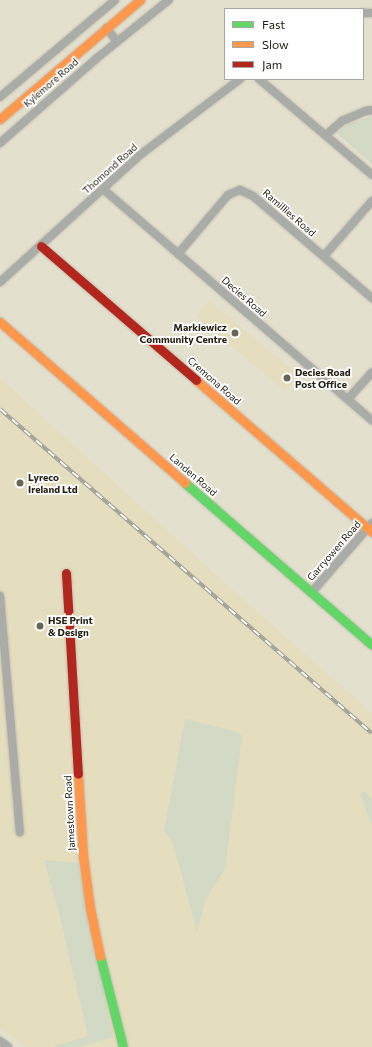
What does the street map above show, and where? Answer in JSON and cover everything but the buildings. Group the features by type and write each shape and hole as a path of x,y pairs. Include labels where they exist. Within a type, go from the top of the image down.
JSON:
{"street":[{"path":"0,97 115,0"},
{"name":"Kylemore Road","path":"0,143 117,41 169,0"},
{"name":"Kylemore Road","path":"0,119 137,1"},
{"path":"106,28 117,41"},
{"name":"Thomond Road","path":"0,282 140,155 239,80"},
{"path":"261,80 372,175"},
{"path":"326,135 342,121 366,110 372,110"},
{"name":"Decies Road","path":"103,189 372,420"},
{"name":"Ramillies Road","path":"178,254 228,195 240,190 253,196 372,298"},
{"path":"324,256 372,201"},
{"name":"Cremona Road","path":"41,246 370,528"},
{"name":"Landen Road","path":"0,322 372,645"},
{"path":"348,399 372,372"},
{"name":"Garryowen Road","path":"311,593 370,528"},
{"name":"Jamestown Road","path":"66,573 83,856 90,908 98,948 123,1047"},
{"path":"0,596 20,832"},
{"path":"0,1041 8,1047"}],"shaded area":[{"path":"209,300 299,375 285,391 196,316"},
{"path":"0,378 225,583 372,713 372,1047 26,1047 0,1029"}],"green space":[{"path":"372,117 372,164 337,133 348,124"},
{"path":"185,719 237,732 242,736 225,869 206,898 197,931 172,840 164,832"},
{"path":"365,791 372,800 372,825 360,794"},
{"path":"45,860 78,863 113,1037 79,1047 52,1047 88,1036"}],"railway":[{"path":"0,409 372,733"}],"traffic: fast":[{"path":"185,483 372,645"},
{"path":"100,956 123,1047"}],"traffic: slow":[{"path":"0,119 140,0"},
{"path":"0,322 185,483"},
{"path":"196,380 372,532"},
{"path":"78,774 83,856 90,908 100,956"}],"traffic: jam":[{"path":"41,246 196,380"},
{"path":"66,573 78,774"}],"place":[{"name":"Markiewicz Community Centre","path":"235,333"},
{"name":"Decies Road Post Office","path":"287,378"},
{"name":"Lyreco Ireland Ltd","path":"20,483"},
{"name":"HSE Print & Design","path":"40,626"}]}
